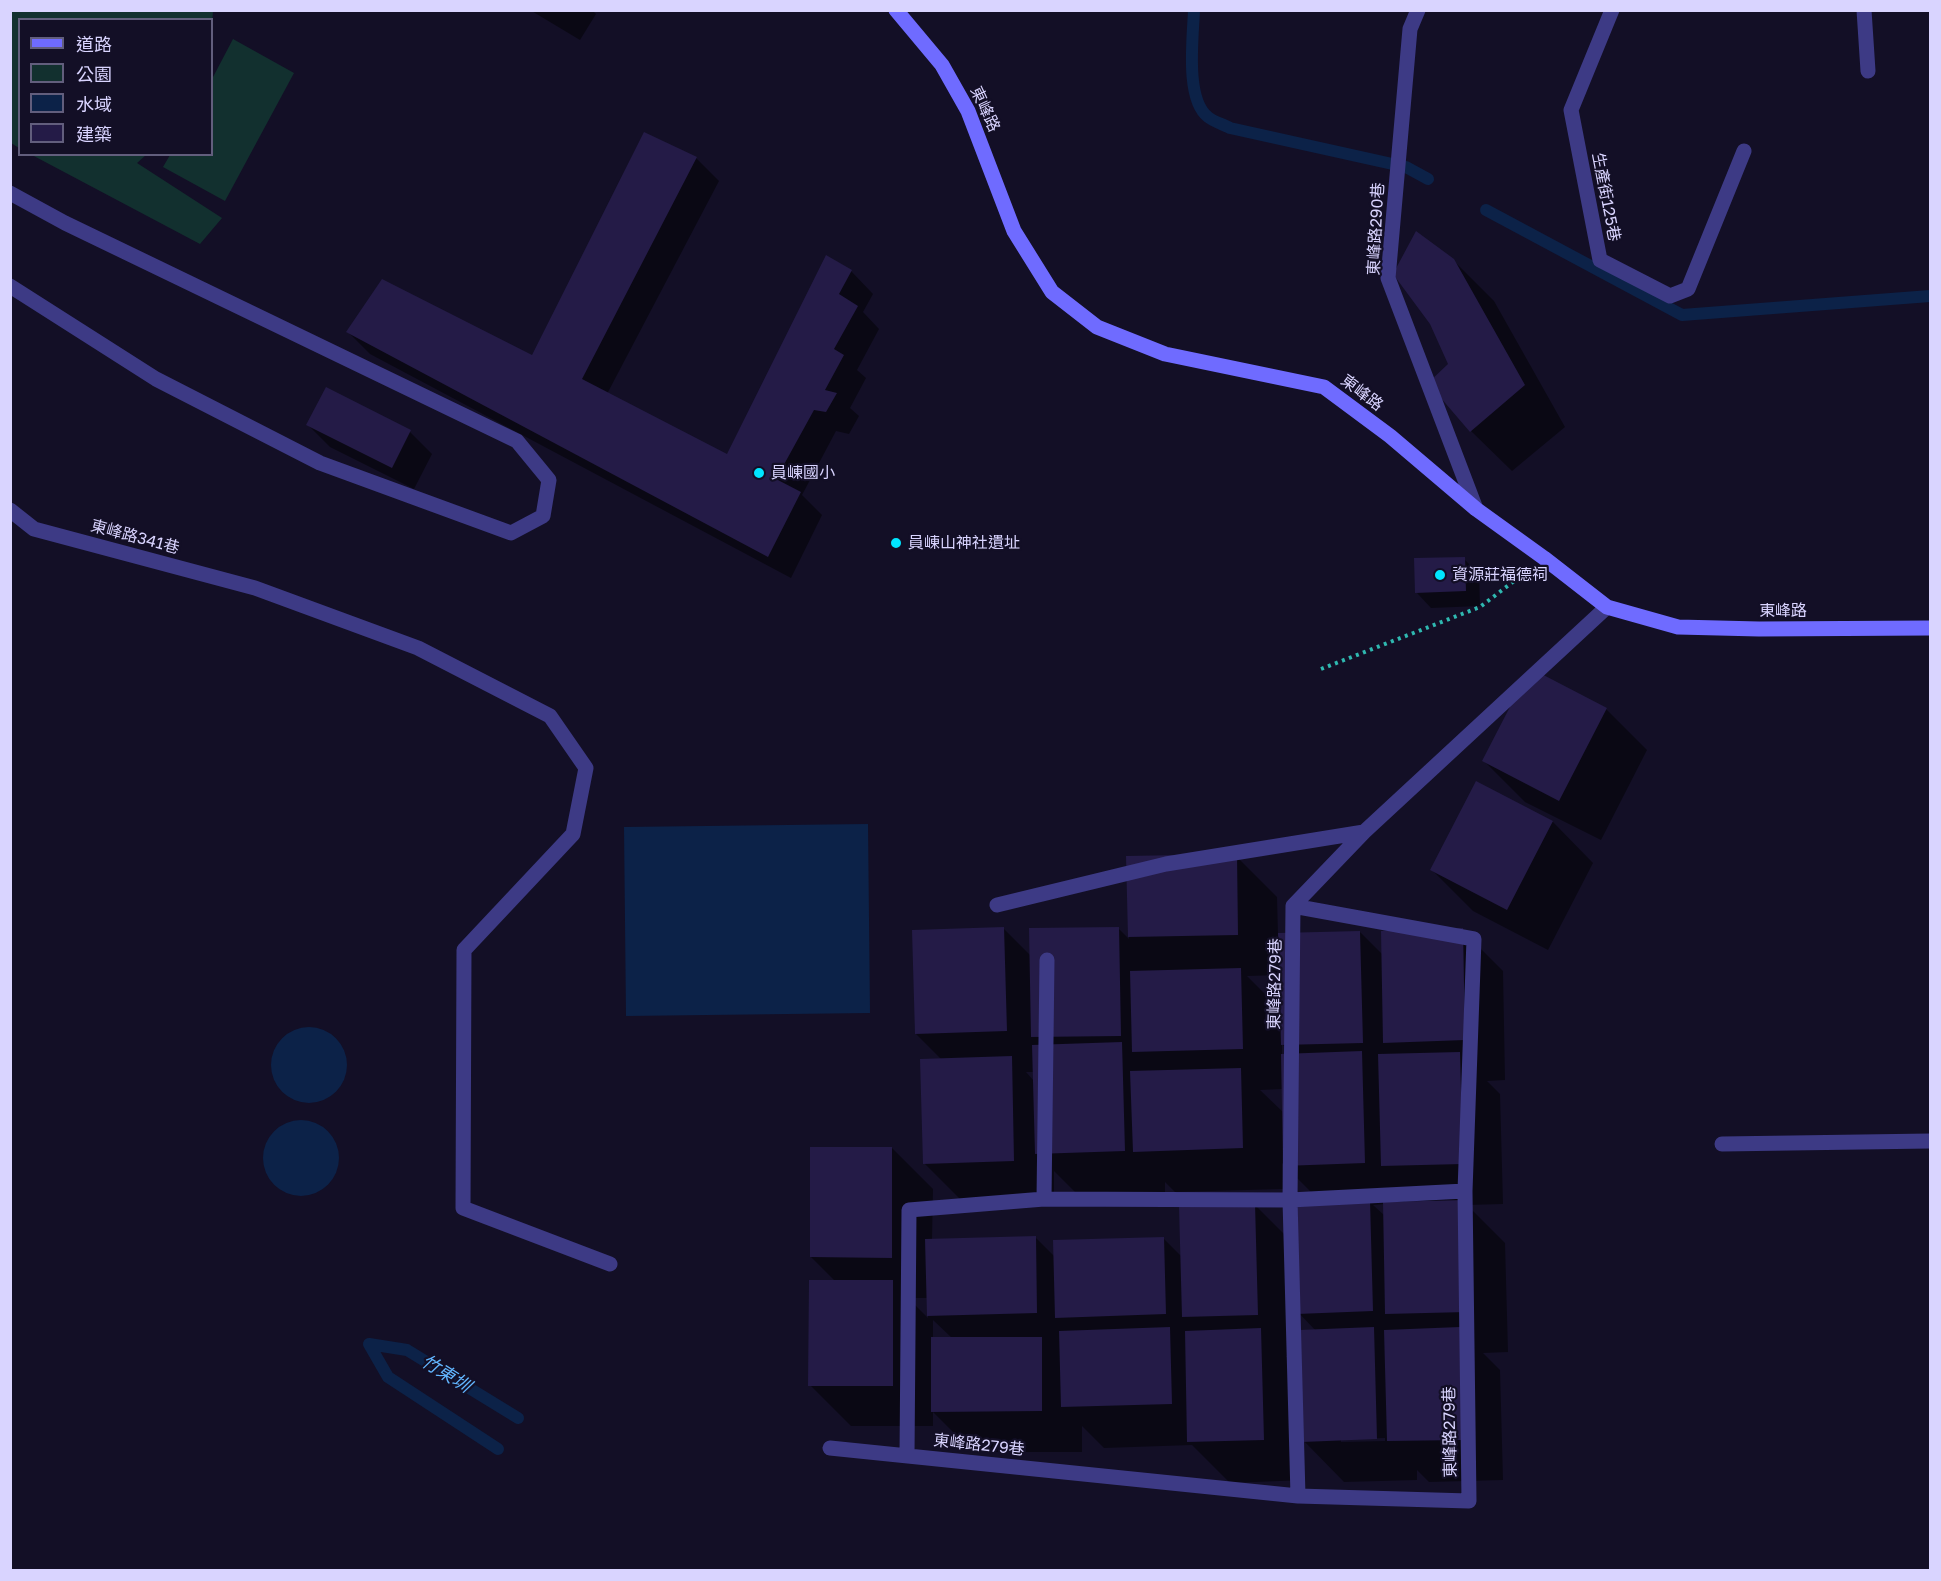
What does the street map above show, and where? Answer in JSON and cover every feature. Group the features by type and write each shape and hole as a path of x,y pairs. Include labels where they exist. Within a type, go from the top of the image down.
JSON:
{"main road":[{"name":"東峰路","path":"896,10 942,65 968,111 1014,231 1052,292 1097,327 1165,354 1324,387 1390,436 1476,509 1544,558 1606,607 1678,627 1930,628"}],"lane":[{"name":"東峰路290巷","path":"1418,10 1410,29 1388,278 1476,509"},
{"name":"生產街125巷","path":"1612,10 1571,110 1600,260 1670,296 1688,289 1744,151"},
{"path":"1864,10 1868,71"},
{"path":"10,193 65,223 517,441 549,480 543,516 511,532 320,463 156,379 10,286"},
{"name":"東峰路341巷","path":"10,510 34,529 255,588 418,648 550,716 586,768 573,834 464,950 463,1208 610,1264"},
{"path":"1293,906 1364,832 1606,607"},
{"path":"998,905 1166,864 1364,832"},
{"name":"東峰路279巷","path":"830,1448 1298,1496 1469,1502 1465,1191 1474,939 1293,906 1290,1200 1298,1496"},
{"path":"1044,1199 1047,960"},
{"path":"1722,1144 1930,1141"},
{"path":"908,1456 909,1210 1044,1199 1290,1200 1465,1191"}],"path":[{"path":"1321,669 1480,607 1544,558"}],"green space":[{"path":"11,10 213,11 212,18 18,18 18,147 11,143"},
{"path":"233,39 294,73 225,201 163,167 169,156 213,156 213,77"},
{"path":"34,156 145,156 137,163 222,218 200,244"}],"water":[{"path":"868,824 870,1013 626,1016 624,827"},
{"path":"302,1027 316,1027 330,1033 341,1044 347,1058 344,1080 336,1092 316,1103 302,1103 288,1097 277,1086 271,1072 271,1058 277,1044 288,1033"},
{"path":"301,1120 316,1123 328,1131 336,1143 339,1158 336,1173 328,1185 316,1193 301,1196 286,1193 274,1185 266,1173 263,1158 266,1143 274,1131 286,1123"}],"building":[{"path":"644,132 697,157 582,379 727,454 826,255 852,270 839,294 858,306 834,349 844,355 825,390 837,393 826,412 814,410 776,479 801,492 768,557 346,332 382,279 532,355"},
{"path":"1416,231 1454,259 1525,385 1470,432 1428,383 1448,364 1430,324 1393,274"},
{"path":"326,387 411,430 392,468 306,425"},
{"name":"資源莊福德祠","path":"1465,557 1466,591 1415,593 1414,558"},
{"path":"1530,668 1607,708 1559,801 1482,761"},
{"path":"1476,781 1553,821 1507,910 1430,870"},
{"path":"1237,854 1238,935 1128,937 1126,856"},
{"path":"1004,927 1007,1031 915,1034 912,930"},
{"path":"1119,927 1121,1036 1031,1037 1029,928"},
{"path":"1463,928 1465,1040 1383,1043 1381,931"},
{"path":"1360,931 1363,1043 1281,1045 1278,933"},
{"path":"1241,968 1243,1049 1132,1052 1130,971"},
{"path":"1122,1042 1125,1151 1035,1154 1032,1045"},
{"path":"1362,1051 1365,1163 1283,1166 1281,1054"},
{"path":"1460,1052 1463,1164 1381,1166 1378,1054"},
{"path":"1012,1056 1014,1161 923,1164 920,1059"},
{"path":"1241,1068 1243,1148 1133,1152 1130,1071"},
{"path":"810,1147 892,1147 892,1258 810,1257"},
{"path":"1370,1200 1373,1311 1297,1314 1295,1202"},
{"path":"1464,1200 1467,1312 1385,1314 1383,1202"},
{"path":"1255,1203 1258,1315 1182,1317 1179,1206"},
{"path":"1036,1236 1037,1313 927,1316 925,1239"},
{"path":"1164,1237 1166,1314 1055,1318 1053,1240"},
{"path":"809,1280 893,1280 893,1386 808,1386"},
{"path":"1170,1327 1172,1404 1061,1407 1059,1331"},
{"path":"1374,1327 1377,1439 1302,1442 1299,1330"},
{"path":"1460,1327 1462,1440 1387,1441 1384,1330"},
{"path":"1261,1328 1264,1440 1187,1442 1185,1331"},
{"path":"931,1337 1042,1337 1042,1411 931,1412"}],"waterway":[{"path":"1194,10 1193,83 1201,108 1210,119 1230,128 1406,167 1428,179"},
{"path":"1486,210 1682,315 1930,296"},
{"path":"369,1344 388,1377 498,1449"},
{"name":"竹東圳","path":"369,1344 407,1350 518,1418"}],"place":[{"name":"員崠國小","path":"759,473"},
{"name":"員崠山神社遺址","path":"896,543"},
{"name":"資源莊福德祠","path":"1440,575"}]}
